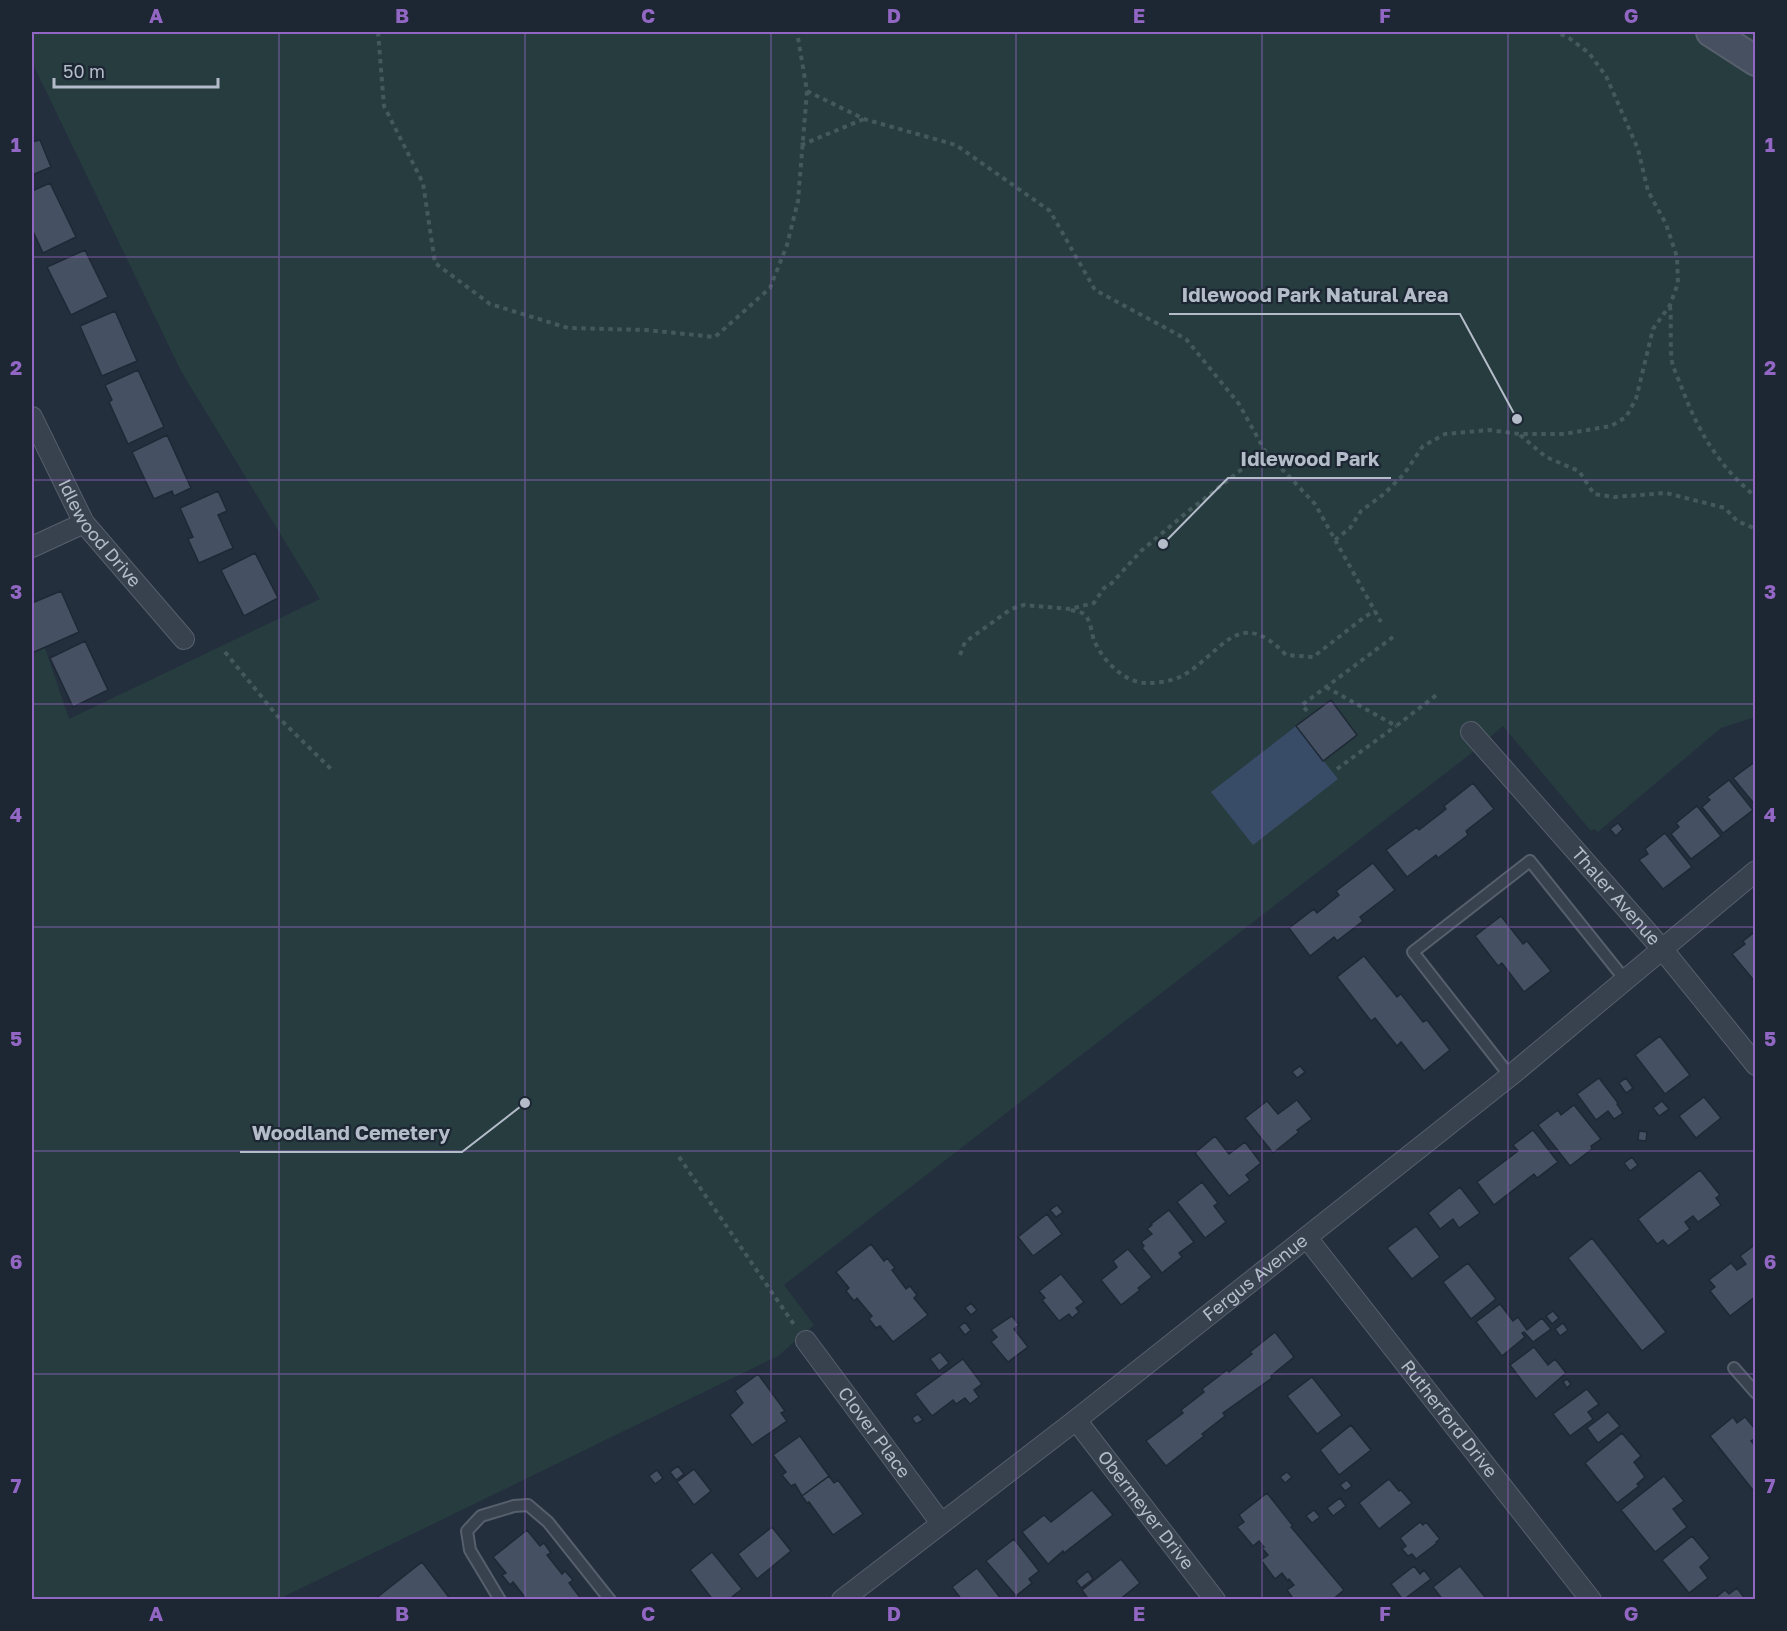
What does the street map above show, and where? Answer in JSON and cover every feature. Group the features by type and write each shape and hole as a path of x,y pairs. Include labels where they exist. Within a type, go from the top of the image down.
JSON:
{"street":[{"path":"1711,32 1755,61"},
{"name":"Idlewood Drive","path":"32,417 84,523 184,639"},
{"path":"32,547 84,523"},
{"name":"Thaler Avenue","path":"1471,732 1663,950 1755,1065"},
{"name":"Fergus Avenue","path":"842,1599 1076,1420 1307,1238 1626,981 1755,871"},
{"name":"Rutherford Drive","path":"1307,1238 1591,1599"},
{"name":"Clover Place","path":"806,1341 941,1524"},
{"name":"Obermeyer Drive","path":"1076,1420 1215,1599"}],"lane":[{"path":"1510,1076 1413,952 1530,861 1626,981"},
{"path":"1734,1368 1755,1393"},
{"path":"500,1599 470,1550 467,1532 481,1516 514,1506 528,1505 548,1522 610,1599"}],"path":[{"path":"378,32 384,106 423,183 435,263 490,304 568,328 646,330 715,337 770,288 787,245 798,201 807,91 797,32"},
{"path":"1335,540 1350,528 1361,511 1384,494 1404,474 1423,446 1445,434 1490,429 1519,434 1576,432 1611,426 1626,417 1636,399 1653,329 1670,305 1678,283 1677,257 1666,224 1648,191 1638,149 1606,76 1589,53 1568,37 1556,32"},
{"path":"1568,37 1570,32"},
{"path":"807,91 864,119 956,145 1050,211 1095,290 1186,339 1239,404 1265,451 1315,504 1381,622"},
{"path":"801,145 864,119"},
{"path":"1670,305 1672,364 1690,410 1710,448 1736,480 1755,497"},
{"path":"1519,434 1546,457 1579,471 1594,494 1614,497 1666,493 1725,508 1737,522 1755,529"},
{"path":"1070,609 1094,603 1104,588 1112,583 1141,551 1265,451"},
{"path":"960,655 965,642 1011,609 1024,606 1070,609 1084,614 1089,620 1094,639 1104,659 1127,677 1146,684 1179,677 1227,639 1248,632 1272,640 1287,655 1313,657 1375,611"},
{"path":"1307,711 1302,705 1393,637"},
{"path":"225,652 279,718 332,770"},
{"path":"1326,687 1396,726"},
{"path":"1336,769 1438,693"},
{"path":"679,1157 806,1341"}],"green space":[{"path":"32,32 1755,32 1755,717 1721,728 1598,832 1594,829 1591,831 1503,726 1469,755 784,1285 814,1325 778,1356 279,1599 32,1599 32,645 42,639 69,719 320,599 181,371 32,62"}],"water":[{"path":"1296,726 1338,779 1253,845 1211,792"}],"building":[{"path":"40,140 51,167 32,175 32,142"},
{"path":"50,183 76,237 43,253 32,229 32,191"},
{"path":"85,250 108,297 71,315 47,267"},
{"path":"115,311 137,361 102,376 80,326"},
{"path":"138,370 164,427 128,444 109,402 112,400 105,385"},
{"path":"167,435 191,488 174,496 172,491 154,499 132,452"},
{"path":"218,491 227,511 218,515 233,548 199,563 188,539 193,537 180,508"},
{"path":"255,553 278,598 244,616 221,570"},
{"path":"61,591 79,632 32,653 32,603"},
{"path":"85,641 108,690 73,707 50,658"},
{"path":"1331,700 1357,735 1323,761 1296,726"},
{"path":"1756,761 1756,806 1733,778"},
{"path":"1729,780 1753,810 1723,833 1702,807 1710,800 1707,797"},
{"path":"1473,783 1494,809 1466,831 1468,835 1438,858 1436,855 1407,877 1386,850 1417,827 1419,830 1446,809 1444,806"},
{"path":"1697,806 1721,836 1691,859 1671,834 1679,827 1676,823"},
{"path":"1618,823 1623,829 1616,836 1610,829"},
{"path":"1665,833 1692,867 1663,889 1639,860 1648,854 1645,849"},
{"path":"1373,863 1395,890 1360,917 1363,921 1337,941 1334,937 1310,956 1289,928 1314,909 1317,913 1339,895 1336,891"},
{"path":"1501,916 1523,944 1527,941 1551,971 1524,992 1502,963 1498,966 1475,936"},
{"path":"1756,931 1756,983 1732,954"},
{"path":"1364,956 1397,997 1401,994 1423,1022 1427,1020 1450,1050 1424,1071 1401,1042 1397,1046 1375,1018 1371,1021 1337,977"},
{"path":"1660,1036 1690,1075 1665,1094 1635,1055"},
{"path":"1300,1066 1305,1072 1297,1078 1292,1072"},
{"path":"1599,1078 1623,1113 1614,1119 1608,1111 1596,1120 1577,1094"},
{"path":"1626,1078 1633,1088 1626,1093 1619,1083"},
{"path":"1704,1097 1721,1118 1696,1138 1679,1116"},
{"path":"1297,1100 1312,1119 1273,1153 1245,1118 1267,1101 1278,1114"},
{"path":"1662,1101 1669,1109 1659,1116 1653,1108"},
{"path":"1574,1105 1601,1139 1570,1166 1538,1125 1558,1110 1561,1115"},
{"path":"1533,1130 1558,1162 1537,1178 1534,1174 1494,1205 1477,1182 1518,1151 1513,1145"},
{"path":"1639,1131 1647,1132 1646,1141 1638,1140"},
{"path":"1215,1136 1229,1154 1245,1142 1261,1163 1246,1175 1250,1180 1229,1196 1195,1153"},
{"path":"1632,1157 1638,1165 1630,1171 1624,1163"},
{"path":"1700,1170 1720,1195 1716,1198 1721,1205 1698,1222 1693,1216 1685,1222 1690,1229 1668,1246 1663,1240 1657,1244 1638,1219"},
{"path":"1202,1182 1218,1203 1214,1206 1226,1222 1205,1238 1177,1202"},
{"path":"1460,1187 1480,1213 1459,1228 1453,1219 1440,1229 1428,1213"},
{"path":"1057,1205 1063,1212 1056,1217 1050,1210"},
{"path":"1169,1210 1194,1242 1179,1253 1182,1257 1162,1273 1142,1248 1144,1246 1141,1242 1152,1234 1147,1229 1151,1224"},
{"path":"1047,1214 1062,1234 1033,1256 1018,1237"},
{"path":"1416,1226 1440,1257 1412,1279 1387,1248"},
{"path":"1592,1238 1666,1332 1642,1351 1568,1258"},
{"path":"871,1244 884,1261 887,1258 895,1268 892,1270 906,1289 910,1286 917,1295 914,1298 928,1315 893,1342 880,1326 876,1328 869,1319 872,1316 857,1298 854,1301 846,1291 849,1288 836,1272"},
{"path":"1756,1244 1756,1296 1730,1316 1710,1291 1715,1287 1709,1280 1731,1263 1737,1270 1746,1264 1740,1256"},
{"path":"1128,1249 1152,1277 1121,1305 1101,1280 1117,1267 1113,1261"},
{"path":"1468,1263 1496,1299 1471,1319 1443,1282"},
{"path":"1061,1274 1084,1302 1076,1308 1079,1312 1072,1318 1069,1314 1059,1321 1042,1300 1045,1298 1039,1291"},
{"path":"971,1303 977,1310 971,1315 965,1308"},
{"path":"1500,1304 1513,1321 1518,1317 1527,1330 1542,1318 1551,1329 1533,1342 1524,1332 1522,1333 1525,1337 1502,1356 1476,1322"},
{"path":"1553,1311 1559,1318 1552,1324 1546,1316"},
{"path":"1012,1316 1019,1325 1014,1329 1028,1347 1008,1362 991,1342 997,1337 991,1330"},
{"path":"965,1322 971,1330 965,1335 959,1327"},
{"path":"1563,1323 1568,1330 1560,1336 1555,1329"},
{"path":"1275,1332 1294,1357 1271,1376 1272,1378 1223,1413 1225,1416 1202,1434 1204,1436 1166,1466 1146,1441 1183,1413 1181,1410 1204,1392 1202,1389 1227,1370 1229,1372"},
{"path":"1534,1347 1548,1365 1555,1359 1566,1373 1536,1399 1510,1365"},
{"path":"940,1352 949,1363 939,1371 930,1359"},
{"path":"963,1359 982,1384 974,1390 979,1397 970,1404 965,1398 956,1404 953,1400 932,1416 915,1394"},
{"path":"758,1374 785,1411 781,1413 787,1421 752,1445 730,1415 743,1403 735,1391"},
{"path":"1312,1377 1342,1415 1317,1434 1287,1396"},
{"path":"1567,1379 1571,1384 1567,1388 1563,1382"},
{"path":"1587,1389 1599,1404 1588,1412 1593,1419 1570,1436 1553,1414"},
{"path":"1608,1412 1620,1426 1598,1443 1587,1428"},
{"path":"918,1414 923,1420 916,1424 912,1418"},
{"path":"1733,1417 1737,1423 1745,1417 1756,1430 1756,1438 1751,1441 1756,1447 1756,1494 1710,1436"},
{"path":"1351,1425 1371,1450 1339,1475 1320,1450"},
{"path":"1622,1433 1641,1456 1634,1462 1645,1477 1637,1484 1639,1486 1617,1503 1585,1463"},
{"path":"800,1436 829,1476 802,1496 795,1484 791,1486 782,1475 786,1472 773,1455"},
{"path":"678,1466 684,1474 676,1480 670,1472"},
{"path":"694,1469 711,1491 694,1505 677,1482"},
{"path":"657,1470 663,1478 655,1484 649,1476"},
{"path":"1287,1472 1292,1477 1285,1483 1280,1477"},
{"path":"829,1476 834,1483 838,1480 863,1514 833,1535 802,1496"},
{"path":"1664,1476 1684,1501 1673,1509 1687,1527 1655,1552 1621,1510"},
{"path":"1389,1479 1412,1503 1379,1529 1359,1503"},
{"path":"1347,1480 1352,1486 1345,1491 1340,1485"},
{"path":"1092,1490 1113,1515 1048,1564 1022,1532 1044,1515 1051,1522"},
{"path":"1267,1493 1293,1526 1291,1527 1344,1590 1332,1600 1294,1600 1287,1590 1294,1585 1282,1573 1275,1579 1261,1560 1268,1555 1262,1548 1264,1547 1259,1541 1253,1546 1237,1527 1244,1522 1239,1515"},
{"path":"1340,1498 1346,1506 1333,1516 1327,1508"},
{"path":"1314,1510 1320,1517 1312,1523 1306,1516"},
{"path":"1420,1522 1423,1525 1426,1522 1440,1539 1416,1559 1412,1554 1408,1556 1402,1549 1406,1546 1400,1538"},
{"path":"772,1527 791,1551 757,1579 738,1554"},
{"path":"527,1530 540,1546 544,1543 551,1553 547,1555 562,1574 565,1571 573,1580 569,1583 582,1600 527,1600 513,1582 510,1585 502,1575 506,1573 493,1557"},
{"path":"1692,1536 1710,1558 1700,1567 1708,1578 1689,1593 1662,1560"},
{"path":"1014,1539 1039,1571 1029,1579 1032,1583 1016,1596 986,1561"},
{"path":"712,1552 742,1589 728,1600 713,1600 690,1570"},
{"path":"1121,1559 1140,1583 1119,1600 1089,1600 1082,1590"},
{"path":"422,1562 451,1600 375,1600 375,1599"},
{"path":"1414,1566 1420,1574 1424,1570 1431,1579 1403,1600 1391,1584"},
{"path":"1460,1566 1485,1597 1482,1600 1443,1600 1433,1587"},
{"path":"977,1568 1002,1600 962,1600 952,1587"},
{"path":"1088,1571 1093,1579 1081,1588 1076,1581"},
{"path":"1737,1588 1746,1600 1713,1600 1725,1590 1729,1594"}],"place":[{"name":"Idlewood Park Natural Area","path":"1517,419"},
{"name":"Idlewood Park","path":"1163,544"},
{"name":"Woodland Cemetery","path":"525,1103"}]}
